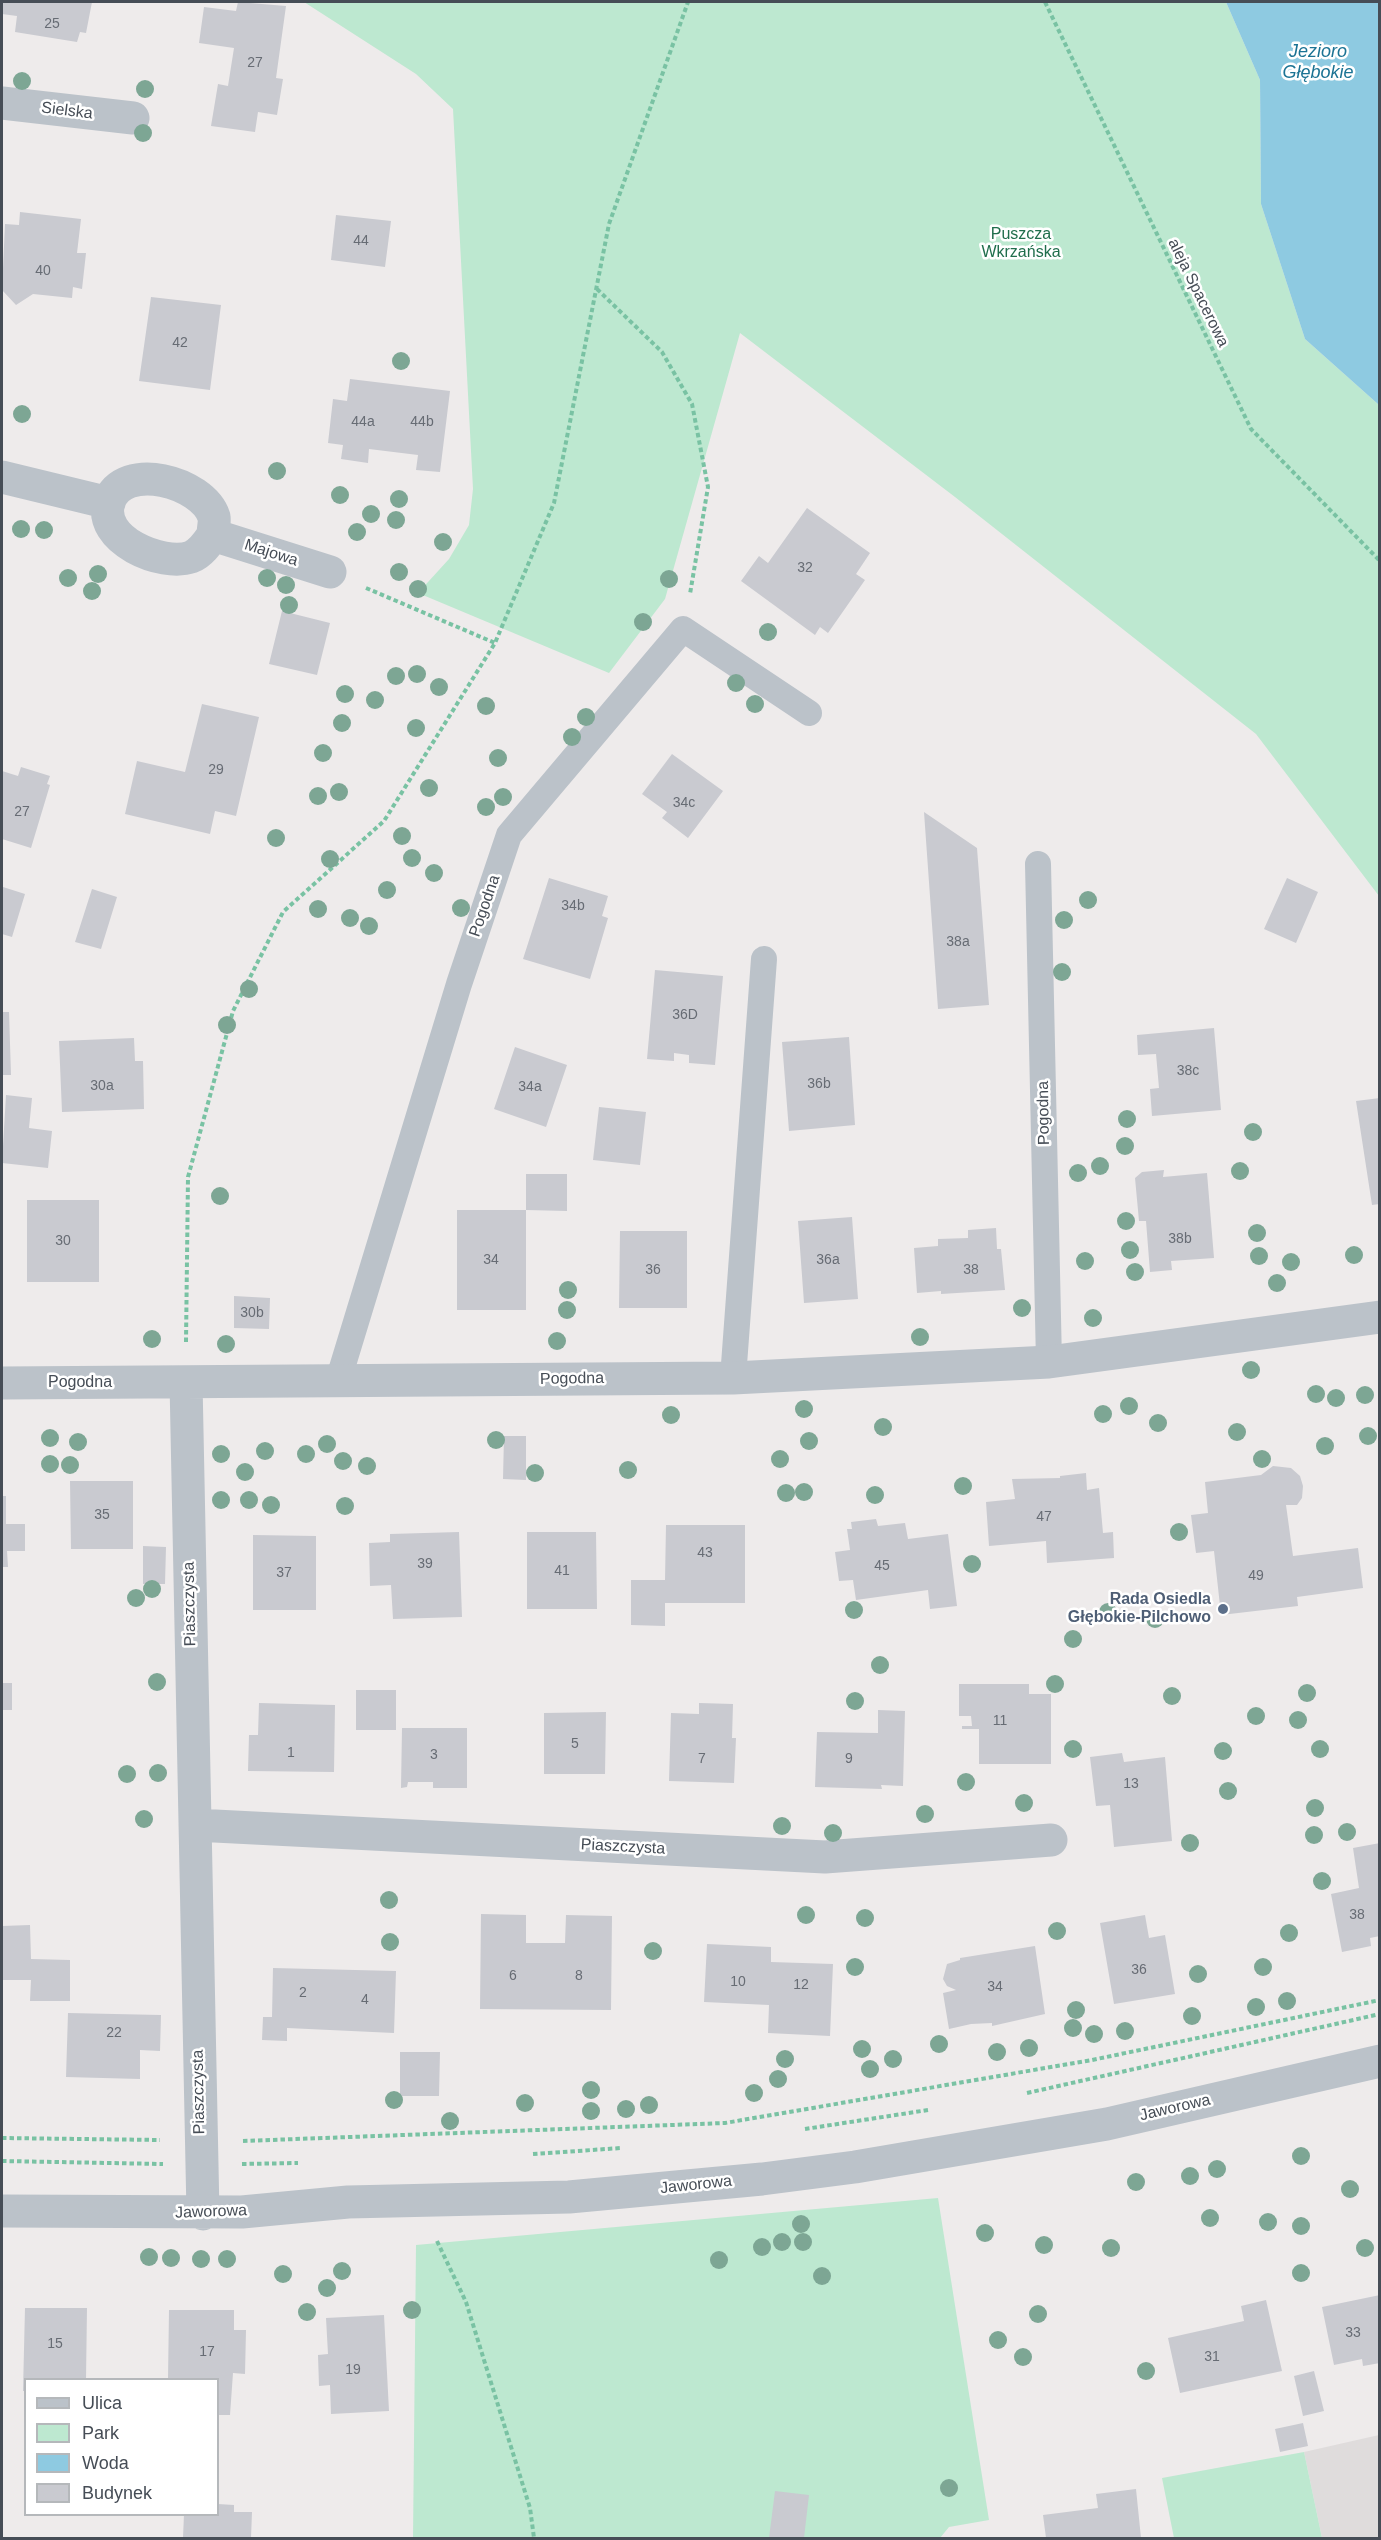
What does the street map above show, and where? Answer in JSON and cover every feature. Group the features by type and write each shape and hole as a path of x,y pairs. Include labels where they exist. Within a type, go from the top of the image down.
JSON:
{"street":[{"name":"Sielska","path":"2,103 133,118"},
{"path":"2,477 109,502"},
{"path":"141,478 159,480 195,494 206,505 214,518 213,535 206,547 192,557 177,560 145,552 118,535 110,524 109,502 117,489 127,483 141,478"},
{"name":"Majowa","path":"213,535 330,572"},
{"name":"Pogodna","path":"2,1383 733,1378 1049,1362 1380,1317"},
{"name":"Piaszczysta","path":"186,1382 203,2214"},
{"name":"Piaszczysta","path":"195,1825 825,1857 1051,1840"},
{"name":"Jaworowa","path":"2,2211 203,2214 348,2202 569,2197 786,2176 955,2151 1107,2124 1380,2061"}],"lane":[{"path":"683,629 809,713"},
{"name":"Pogodna","path":"338,1381 459,984 509,834 683,629"},
{"name":"Pogodna","path":"1038,864 1049,1362"},
{"path":"733,1378 764,958"}],"path":[{"path":"186,1382 188,1177 233,1011 283,912 384,821 495,643 554,503 609,224 688,2"},
{"name":"aleja Spacerowa","path":"1045,2 1251,429 1380,561"},
{"path":"597,289 662,352 692,404 708,487 683,629"},
{"path":"330,572 495,643"},
{"path":"242,2141 725,2123 1092,2060 1380,2000"},
{"path":"1020,2095 1380,2014"},
{"path":"801,2130 939,2108"},
{"path":"525,2154 628,2147"},
{"path":"2,2161 201,2166 300,2163"},
{"path":"435,2236 466,2302 530,2508 534,2538"}],"shaded area":[{"path":"1379,2435 1379,2538 1322,2538 1304,2452"}],"green space":[{"name":"Puszcza Wkrzańska","path":"304,2 1226,2 1260,80 1261,204 1305,339 1379,405 1379,896 1256,734 955,497 740,333 665,599 609,673 418,593 449,559 469,525 473,489 453,109 416,74"},
{"path":"938,2198 989,2520 949,2527 940,2538 413,2538 416,2245"},
{"path":"1304,2452 1322,2538 1174,2538 1162,2478"}],"water":[{"name":"Jezioro Głębokie","path":"1226,2 1379,2 1379,405 1305,339 1261,204 1260,80"}],"building":[{"path":"2,2 92,2 86,33 80,32 77,42 15,32 17,16 2,14"},
{"path":"238,2 286,6 276,78 283,79 277,115 258,112 255,132 211,126 218,84 228,86 234,48 199,43 204,7 236,11"},
{"path":"20,212 81,219 77,253 86,253 82,289 73,287 72,298 33,294 16,305 2,290 5,224 19,225"},
{"path":"336,215 391,221 385,267 331,260"},
{"path":"151,297 221,305 210,390 139,381"},
{"path":"350,379 450,391 440,472 416,470 418,455 369,449 368,463 341,459 343,445 328,443 333,399 347,401"},
{"path":"807,508 870,553 856,574 865,580 828,633 820,627 815,635 741,581 759,556 768,563"},
{"path":"282,611 330,623 317,675 269,664"},
{"path":"202,704 259,717 236,816 215,811 210,834 125,814 137,761 185,772"},
{"path":"672,754 723,791 688,838 662,818 667,812 642,794"},
{"path":"21,767 50,776 47,784 50,785 31,848 2,839 2,771 18,776"},
{"path":"924,812 977,848 989,1005 938,1009"},
{"path":"549,878 608,896 602,916 608,918 590,979 523,959"},
{"path":"1287,878 1318,892 1296,943 1264,929"},
{"path":"3,887 25,894 12,937 2,934"},
{"path":"92,889 117,897 101,949 75,942"},
{"path":"655,970 723,976 715,1065 689,1063 689,1055 674,1053 674,1061 647,1059"},
{"path":"2,1012 9,1012 11,1075 2,1075"},
{"path":"1214,1028 1221,1110 1152,1116 1150,1089 1159,1088 1156,1054 1138,1055 1137,1035"},
{"path":"849,1037 855,1125 789,1131 782,1042"},
{"path":"134,1038 135,1061 143,1061 144,1109 62,1112 59,1041"},
{"path":"515,1047 567,1065 546,1127 494,1109"},
{"path":"6,1095 32,1098 29,1128 52,1131 48,1168 2,1163"},
{"path":"1380,1098 1380,1204 1372,1205 1356,1101"},
{"path":"599,1107 646,1112 640,1165 593,1160"},
{"path":"1164,1170 1163,1177 1207,1173 1214,1258 1171,1261 1172,1270 1150,1272 1146,1221 1139,1221 1135,1178 1142,1172"},
{"path":"526,1174 567,1174 567,1211 526,1210"},
{"path":"27,1200 99,1200 99,1282 27,1282"},
{"path":"457,1210 526,1210 526,1310 457,1310"},
{"path":"852,1217 858,1299 804,1303 798,1221"},
{"path":"996,1228 997,1249 1001,1249 1005,1290 941,1294 941,1291 917,1293 914,1248 938,1246 938,1239 968,1238 968,1230"},
{"path":"620,1231 687,1231 687,1308 619,1308"},
{"path":"234,1296 270,1298 269,1329 234,1328"},
{"path":"504,1436 526,1436 526,1480 503,1479"},
{"path":"1273,1466 1291,1468 1300,1476 1303,1486 1302,1498 1297,1505 1286,1505 1293,1556 1358,1548 1363,1588 1297,1597 1298,1606 1221,1615 1214,1551 1196,1553 1191,1515 1208,1513 1205,1482 1261,1475"},
{"path":"1086,1473 1087,1490 1099,1488 1103,1533 1113,1532 1114,1558 1047,1563 1046,1541 989,1546 986,1502 1015,1499 1012,1479 1060,1478 1060,1476"},
{"path":"70,1481 133,1481 133,1549 71,1549"},
{"path":"2,1496 6,1496 6,1524 25,1524 25,1551 7,1551 8,1567 2,1567"},
{"path":"876,1519 878,1526 905,1523 908,1539 948,1534 957,1606 930,1609 928,1590 856,1600 853,1580 839,1581 835,1552 850,1550 847,1529 852,1529 851,1522"},
{"path":"666,1525 745,1525 745,1603 665,1603 665,1626 631,1625 631,1580 665,1580"},
{"path":"459,1532 462,1617 393,1619 391,1585 370,1586 369,1543 390,1542 390,1534"},
{"path":"527,1532 596,1532 597,1609 527,1609"},
{"path":"253,1535 316,1536 316,1610 253,1610"},
{"path":"143,1546 166,1547 165,1584 143,1584"},
{"path":"2,1683 12,1683 12,1710 2,1710"},
{"path":"959,1684 1029,1684 1029,1694 1051,1694 1051,1764 979,1764 979,1729 962,1729 962,1726 972,1726 971,1716 959,1716"},
{"path":"356,1690 396,1690 396,1730 356,1730"},
{"path":"259,1703 335,1705 334,1772 248,1771 249,1735 258,1735"},
{"path":"699,1703 733,1704 732,1738 736,1738 734,1783 669,1781 671,1713 699,1714"},
{"path":"878,1710 905,1711 903,1786 881,1785 882,1789 815,1787 817,1732 878,1733"},
{"path":"606,1712 605,1774 544,1774 544,1713"},
{"path":"402,1728 467,1728 467,1788 433,1788 433,1782 408,1782 407,1787 401,1788"},
{"path":"1122,1753 1124,1762 1165,1757 1172,1841 1114,1847 1110,1805 1096,1806 1090,1757"},
{"path":"1380,1843 1380,1936 1370,1938 1371,1946 1342,1952 1331,1894 1359,1888 1353,1848"},
{"path":"481,1914 526,1915 526,1943 565,1943 566,1915 612,1916 611,2010 480,2009"},
{"path":"1145,1915 1149,1938 1165,1935 1175,1994 1114,2004 1100,1923"},
{"path":"30,1925 31,1959 70,1960 70,2001 30,2001 31,1980 2,1980 2,1926"},
{"path":"707,1944 771,1947 771,1962 833,1964 830,2036 768,2033 769,2005 704,2002"},
{"path":"1035,1946 1045,2014 992,2026 992,2023 971,2024 949,2029 943,1993 956,1990 947,1986 943,1979 947,1964 960,1960 960,1958"},
{"path":"273,1968 396,1971 394,2033 287,2028 287,2041 262,2040 263,2017 272,2017"},
{"path":"68,2013 161,2015 160,2051 140,2050 140,2079 66,2077"},
{"path":"400,2052 440,2052 439,2096 400,2096"},
{"path":"1380,2295 1380,2363 1363,2366 1362,2359 1334,2365 1322,2307"},
{"path":"1266,2300 1282,2371 1180,2393 1168,2338 1244,2321 1241,2306"},
{"path":"25,2308 87,2308 86,2378 24,2378 23,2391"},
{"path":"169,2310 234,2310 234,2330 246,2330 245,2374 233,2373 230,2415 219,2415 219,2378 168,2378"},
{"path":"384,2315 389,2411 331,2414 330,2385 319,2386 318,2355 328,2354 326,2318"},
{"path":"1314,2371 1324,2411 1303,2416 1294,2376"},
{"path":"1303,2423 1308,2446 1280,2452 1275,2429"},
{"path":"1136,2489 1141,2538 1046,2538 1043,2515 1098,2508 1096,2494"},
{"path":"775,2491 809,2495 804,2538 769,2538"},
{"path":"219,2504 234,2505 234,2512 252,2512 251,2538 183,2538 184,2516 219,2516"}],"place":[{"name":"Rada Osiedla Głębokie-Pilchowo","path":"1223,1609"}]}
